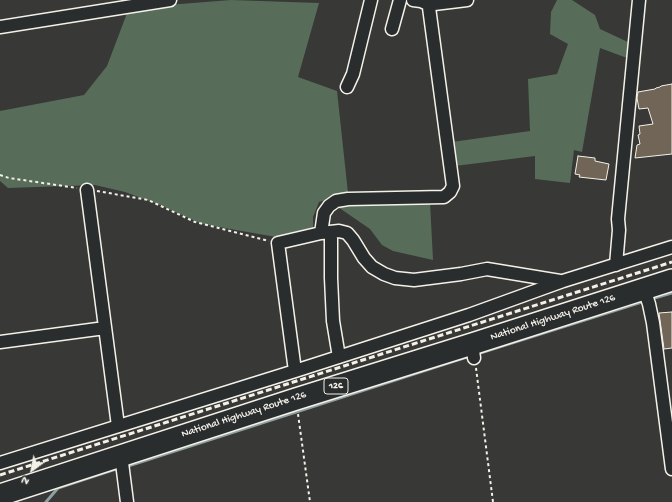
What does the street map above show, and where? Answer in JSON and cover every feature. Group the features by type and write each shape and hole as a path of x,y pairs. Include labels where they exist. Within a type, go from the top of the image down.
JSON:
{"highway":[{"name":"National Highway Route 126","path":"0,494 122,464 296,399 473,352 647,297 672,280"}],"street":[{"path":"0,27 170,0"},
{"path":"347,86 353,74 371,0"},
{"path":"392,29 400,0"},
{"path":"413,0 434,4 467,0"},
{"path":"616,265 619,230 618,219 639,0"},
{"path":"339,356 333,321 331,278 324,214 336,201 356,199 444,197 450,192 453,186 428,2"},
{"path":"87,190 118,426"},
{"path":"295,371 278,243 326,232 339,231 347,233 372,267 395,278 414,280 487,269 563,281"},
{"path":"0,464 469,315 563,281 672,247"},
{"path":"647,297 653,323 672,469"},
{"path":"0,342 105,328"},
{"path":"122,464 127,502"}],"path":[{"path":"0,175 8,178 148,200 195,222 278,243"},
{"path":"473,352 493,502"},
{"path":"299,418 310,502"}],"green space":[{"path":"231,0 319,3 298,77 337,91 348,193 319,202 313,217 313,229 276,237 202,224 160,205 125,192 95,185 8,188 0,181 0,111 84,95 107,66 129,8"},
{"path":"557,0 572,0 595,15 600,29 630,43 627,58 600,48 582,152 574,150 570,183 535,179 535,156 455,166 452,142 530,131 528,79 557,74 568,44 550,34 551,12"},
{"path":"430,202 433,260 393,251 382,245 370,229 338,207 346,203"}],"building":[{"path":"672,84 672,154 635,158 637,145 640,144 638,135 640,134 639,126 653,124 648,108 639,109 637,98 638,92"},
{"path":"578,156 595,158 595,161 609,164 606,180 579,177 580,175 575,174"},
{"path":"672,312 672,348 664,349 659,313"}],"waterway":[{"path":"651,299 672,293"},
{"path":"477,354 645,301"},
{"path":"125,467 470,356"},
{"path":"46,502 58,488 119,468"}],"railway":[{"path":"0,475 672,262"}]}
